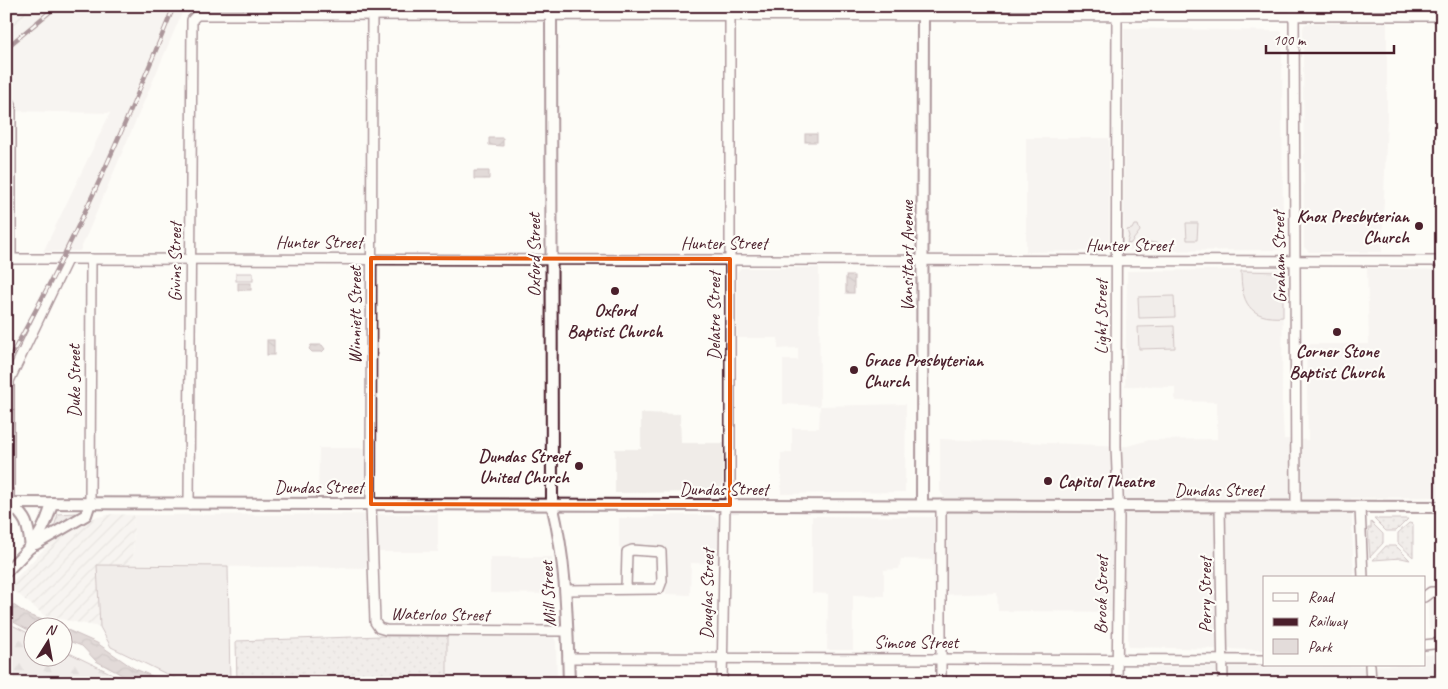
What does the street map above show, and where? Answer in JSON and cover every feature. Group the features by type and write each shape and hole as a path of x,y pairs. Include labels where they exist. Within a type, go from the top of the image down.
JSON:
{"main road":[{"name":"Oxford Street","path":"551,10 550,259 552,504"},
{"name":"Vansittart Avenue","path":"922,505 923,11"},
{"name":"Dundas Street","path":"7,503 1442,507"},
{"path":"7,503 23,516 29,527 31,547"},
{"path":"31,547 86,515 90,503"},
{"path":"6,572 31,547 44,530 52,504"},
{"name":"Mill Street","path":"552,504 561,546 566,590 568,683"}],"street":[{"name":"Light Street","path":"1117,6 1117,507"},
{"name":"Graham Street","path":"1294,6 1296,506"},
{"path":"372,10 923,11 1117,17 1442,16"},
{"name":"Givins Street","path":"189,504 192,20 201,14 372,10"},
{"name":"Winniett Street","path":"371,504 372,10"},
{"name":"Delatre Street","path":"728,505 730,11"},
{"path":"9,259 11,104"},
{"name":"Hunter Street","path":"9,259 372,258 1442,261"},
{"name":"Duke Street","path":"90,503 91,259"},
{"path":"7,503 9,381 67,260"},
{"name":"Waterloo Street","path":"371,504 373,617 377,625 382,629 567,631"},
{"name":"Douglas Street","path":"722,683 728,505"},
{"path":"941,505 941,683"},
{"name":"Perry Street","path":"1220,506 1223,683"},
{"name":"Brock Street","path":"1117,507 1117,683"},
{"path":"1360,507 1363,576"},
{"path":"566,590 657,589 661,587 661,552 632,550 627,552 626,589"},
{"path":"1426,596 1431,592 1442,592"},
{"path":"1426,645 1442,643"},
{"name":"Simcoe Street","path":"568,658 1263,660"},
{"path":"1370,666 1371,683"}],"highlighted area":[{"path":"371,258 730,259 730,505 371,504"}],"shaded area":[{"path":"6,6 29,6 20,25 6,36"},
{"path":"29,6 185,6 80,251 43,252 110,113 6,111 6,36 20,25"},
{"path":"185,6 363,6 361,8 184,8"},
{"path":"1309,23 1387,23 1387,117 1382,252 1309,252 1304,247 1303,29 1304,25"},
{"path":"1124,28 1282,31 1283,250 1130,251 1124,247"},
{"path":"1026,138 1109,138 1109,245 1106,251 1026,252"},
{"path":"741,268 819,268 820,406 783,404 783,360 798,360 798,348 778,349 778,338 737,338 737,272"},
{"path":"1367,268 1442,270 1442,497 1351,498 1354,576 1263,576 1263,650 1128,647 1128,612 998,611 997,593 934,595 933,560 901,559 899,569 884,570 884,596 853,595 853,650 827,650 828,594 812,593 812,516 944,517 944,497 940,491 940,439 1127,446 1149,440 1217,439 1217,402 1175,401 1175,387 1125,386 1127,271 1283,269 1282,400 1284,439 1308,440 1306,344 1369,344"},
{"path":"906,404 905,492 781,494 781,453 792,452 792,428 819,428 820,406"},
{"path":"641,413 680,414 681,443 724,443 723,483 719,492 615,493 615,449 641,449"},
{"path":"319,448 365,448 365,479 360,490 353,493 318,493"},
{"path":"112,514 134,515 133,566 97,565 100,627 72,621 72,616 45,616 8,586 40,553 65,532 89,519"},
{"path":"438,514 438,552 379,552 379,568 133,566 134,515"},
{"path":"654,515 711,515 717,519 720,525 719,564 691,563 690,595 666,594 666,548 619,548 619,518 654,517"},
{"path":"490,557 552,557 555,594 490,593"},
{"path":"1442,587 1442,629 1429,629 1428,602"},
{"path":"447,636 554,637 556,642 557,683 447,683"},
{"path":"1442,654 1442,683 1148,683 1148,667 1426,666 1426,655"}],"green space":[{"path":"1125,6 1283,6 1277,8 1129,9"},
{"path":"1186,223 1198,223 1197,240 1187,240"},
{"path":"1134,225 1138,225 1140,231 1130,244 1127,243 1129,236 1127,230 1132,229"},
{"path":"1149,242 1163,244 1163,247 1140,251 1140,247"},
{"path":"1241,271 1281,272 1283,274 1283,317 1262,315 1255,312 1249,306 1245,300 1241,282"},
{"path":"236,273 253,273 253,281 236,281"},
{"path":"1174,296 1175,317 1139,318 1138,297"},
{"path":"1174,326 1175,348 1139,349 1138,327"},
{"path":"77,513 54,527 58,514"},
{"path":"1374,519 1408,519 1396,531 1386,531"},
{"path":"1371,522 1383,534 1383,543 1370,557 1368,528 1371,528"},
{"path":"1409,523 1413,524 1413,557 1398,543 1398,533"},
{"path":"1386,546 1396,546 1410,560 1401,558 1373,560"},
{"path":"97,565 228,566 230,683 185,683 111,647 100,627"},
{"path":"6,622 22,630 22,666 72,666 72,654 131,683 6,683"},
{"path":"382,636 447,636 447,683 237,683 236,641"}],"water":[{"path":"805,134 817,134 817,142 805,142"},
{"path":"489,138 503,138 503,146 489,145"},
{"path":"474,171 489,171 489,179 474,179"},
{"path":"846,276 854,276 854,293 846,293"},
{"path":"238,283 251,283 251,290 238,290"},
{"path":"267,340 274,340 274,355 267,355"},
{"path":"311,345 322,345 325,349 322,352 312,352 309,349"},
{"path":"6,603 12,604 31,616 22,616 22,627 6,618"},
{"path":"72,632 97,643 133,668 168,683 137,683 96,661 82,646 72,642"}],"railway":[{"path":"6,48 57,6"},
{"path":"6,364 75,233 136,98 174,6"}],"place":[{"name":"Knox Presbyterian Church","path":"1419,226"},
{"name":"Oxford Baptist Church","path":"615,291"},
{"name":"Corner Stone Baptist Church","path":"1337,332"},
{"name":"Grace Presbyterian Church","path":"854,370"},
{"name":"Dundas Street United Church","path":"579,466"},
{"name":"Capitol Theatre","path":"1048,481"}]}
